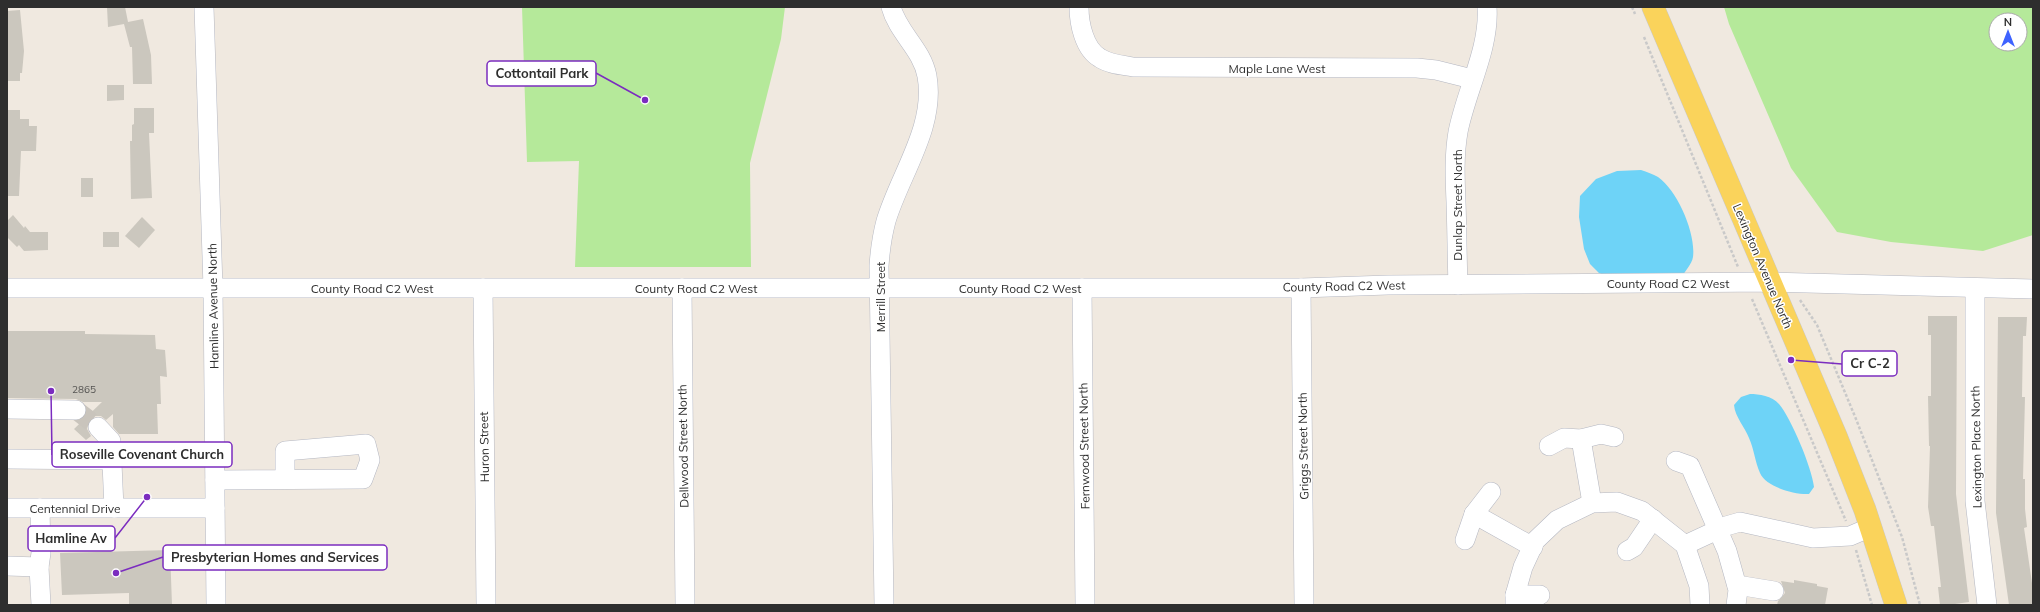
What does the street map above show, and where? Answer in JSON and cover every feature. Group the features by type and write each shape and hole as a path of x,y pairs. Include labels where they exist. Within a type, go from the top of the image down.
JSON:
{"main road":[{"name":"Lexington Avenue North","path":"1646,14 1770,282 1836,436 1871,527 1896,605"}],"street":[{"name":"Hamline Avenue North","path":"204,7 213,288 216,605"},
{"name":"Merrill Street","path":"884,605 879,288 881,243 886,221 924,126 929,107 927,75 921,57 900,27 891,7"},
{"name":"Maple Lane West","path":"1079,7 1083,32 1088,46 1098,58 1111,63 1133,67 1417,68 1436,70 1472,79"},
{"name":"Dunlap Street North","path":"1458,285 1455,158 1458,132 1472,79 1482,49 1488,17 1487,7"},
{"name":"County Road C2 West","path":"7,288 1301,288 1770,282 2033,289"},
{"name":"Huron Street","path":"483,288 486,605"},
{"name":"Dellwood Street North","path":"682,288 685,605"},
{"name":"Fernwood Street North","path":"1082,288 1085,605"},
{"name":"Griggs Street North","path":"1301,288 1304,605"},
{"name":"Lexington Place North","path":"1975,288 1975,501 1987,605"},
{"path":"7,409 76,410"},
{"path":"98,427 111,441 114,508"},
{"path":"1549,446 1564,438 1581,439 1601,434 1614,437"},
{"path":"1581,439 1592,503"},
{"path":"7,458 111,460"},
{"path":"1676,461 1690,466 1727,551 1738,590 1736,605"},
{"path":"215,480 285,479"},
{"path":"1465,540 1474,514 1490,492"},
{"path":"1540,595 1515,600 1523,566 1535,541 1557,520 1592,503 1617,502 1642,511 1685,545 1699,586 1700,605"},
{"name":"Centennial Drive","path":"7,508 215,508"},
{"path":"40,508 41,553 39,567 41,605"},
{"path":"1474,514 1532,547"},
{"path":"1627,551 1634,547 1653,519"},
{"path":"1685,545 1740,522 1812,538 1850,536 1871,527"},
{"path":"7,566 39,567"},
{"path":"1737,585 1774,591"}],"path":[{"path":"1632,7 1646,14"},
{"path":"1644,36 1745,283 1846,520 1872,605"},
{"path":"1795,297 1802,301 1817,325 1856,419 1902,537 1920,605"}],"green space":[{"path":"522,7 785,7 781,39 750,163 751,267 575,267 579,161 527,162"},
{"path":"1724,7 2033,7 2033,235 1983,251 1891,242 1837,232 1791,168 1729,24"}],"water":[{"path":"1641,170 1658,177 1672,192 1679,202 1689,225 1692,237 1693,257 1681,279 1620,281 1599,273 1590,264 1584,249 1579,217 1580,196 1596,179 1617,171"},
{"path":"1750,394 1761,395 1773,399 1784,411 1795,431 1809,468 1814,487 1809,494 1796,493 1774,486 1763,478 1760,473 1751,442 1736,414 1734,405 1741,397"}],"building":[{"path":"107,7 125,7 128,22 143,19 151,55 152,84 133,84 132,47 130,47 124,24 108,27"},
{"path":"20,10 24,51 22,73 20,73 20,81 7,81 7,11"},
{"path":"107,85 124,85 124,100 107,101"},
{"path":"134,108 154,108 154,133 149,133 152,198 131,199 130,141 132,141"},
{"path":"7,110 20,110 20,119 29,119 29,126 37,126 36,151 21,151 19,196 7,196"},
{"path":"81,178 93,178 93,197 81,197"},
{"path":"13,215 24,228 25,226 30,232 48,232 48,250 24,251 19,245 17,247 7,237 7,221"},
{"path":"142,217 155,230 139,248 125,236"},
{"path":"103,232 119,232 119,247 103,247"},
{"path":"1928,316 1957,316 1956,494 1969,602 1948,605 1940,605 1938,587 1941,587 1934,526 1931,526 1928,507 1930,446 1928,396 1931,396 1931,335 1928,335"},
{"path":"1998,317 2027,317 2026,336 2023,336 2022,397 2025,397 2023,479 2025,479 2025,509 2027,527 2024,528 2033,590 2033,605 2009,605 1996,513"},
{"path":"7,331 85,331 85,334 155,335 156,349 165,350 167,377 160,376 161,404 157,404 158,434 119,434 113,427 113,414 106,420 101,416 95,416 90,419 87,429 91,436 86,440 74,429 102,402 83,402 76,399 7,398"},
{"path":"170,550 172,605 129,605 129,593 62,595 60,553"},
{"path":"1794,580 1817,584 1817,586 1828,588 1825,605 1777,605 1778,601 1785,593 1781,581 1794,583"}],"tunnel":[{"path":"76,410 98,427"}],"place":[{"name":"Cottontail Park","path":"645,100"},
{"name":"Cr C-2","path":"1791,360"},
{"name":"Roseville Covenant Church","path":"51,391"},
{"name":"Hamline Av","path":"147,497"},
{"name":"Presbyterian Homes and Services","path":"116,573"}]}
